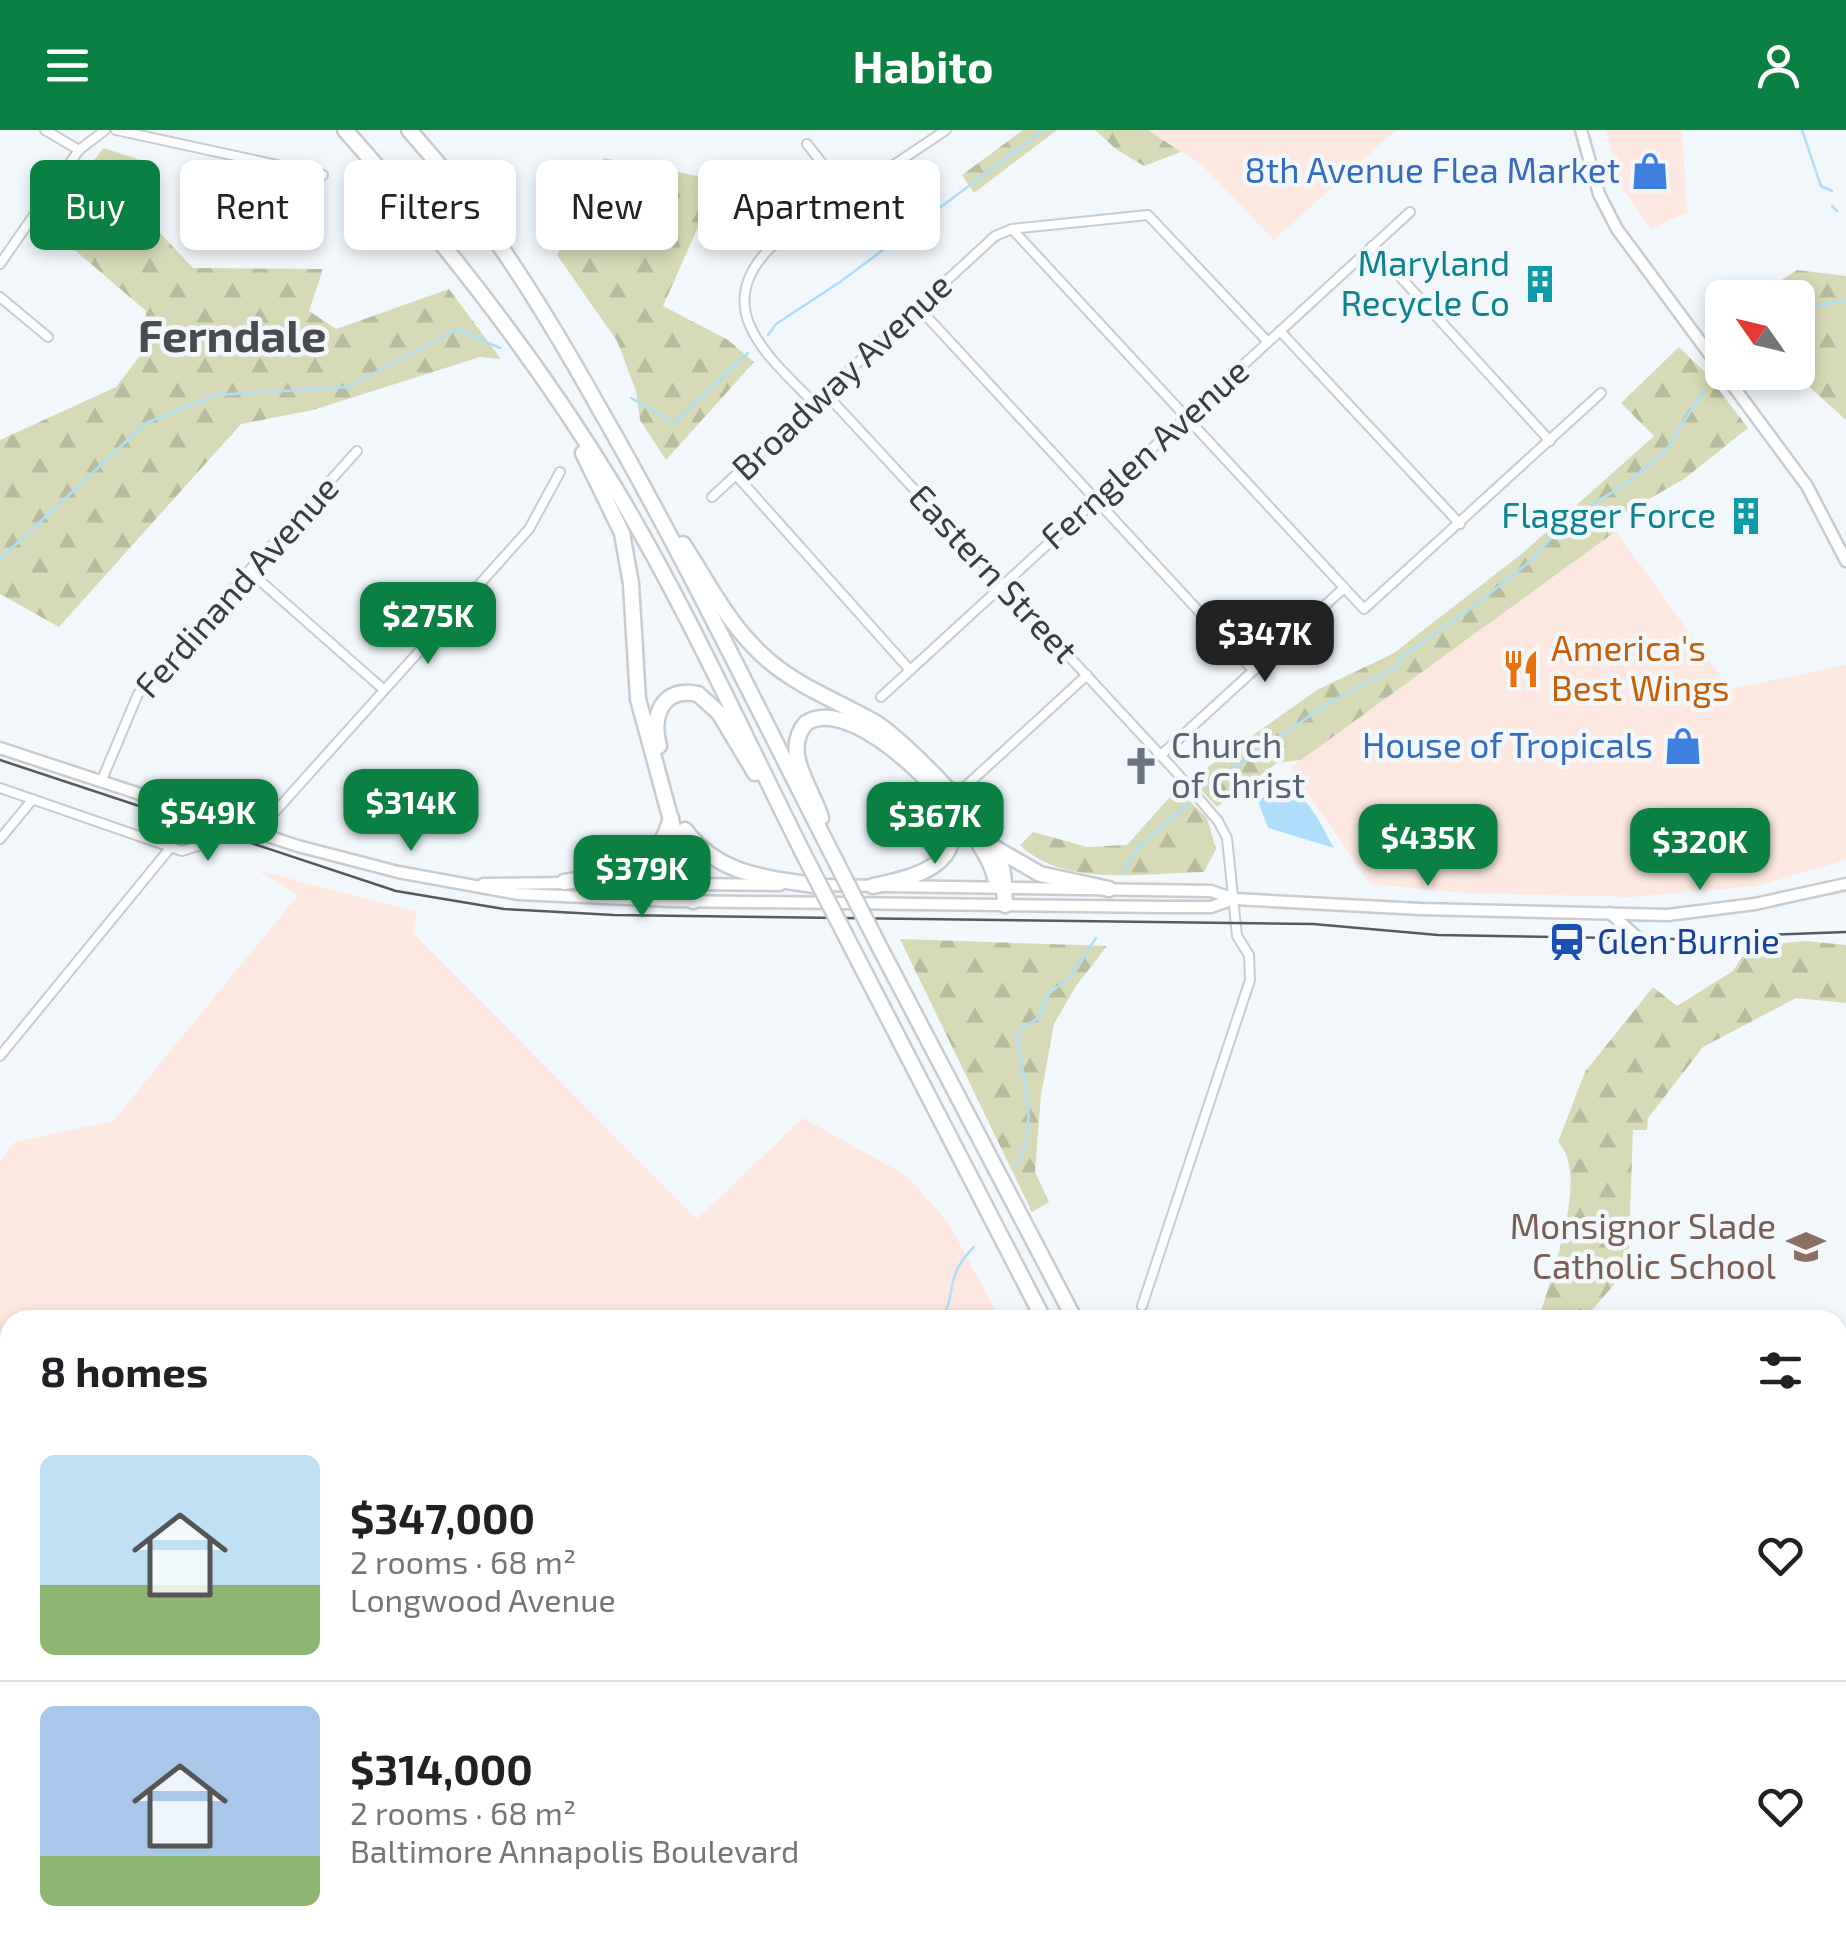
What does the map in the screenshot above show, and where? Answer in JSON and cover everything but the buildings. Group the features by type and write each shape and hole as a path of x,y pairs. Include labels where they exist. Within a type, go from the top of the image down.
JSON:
{"highway":[{"path":"345,130 468,275 563,406 648,546 1039,1310"},
{"path":"410,130 512,260 643,486 720,607 752,645 797,682 899,740 994,848 1040,874 1109,889"},
{"path":"563,406 622,533 631,584 638,698 694,884"},
{"path":"643,486 1070,1310"},
{"path":"696,901 684,830 655,726 662,704 681,692 698,694 712,704 787,820"},
{"path":"831,852 796,754 798,732 817,716 840,716 879,737 985,852 1000,888"},
{"path":"873,886 922,875 940,863 952,838 949,809"},
{"path":"564,882 642,865 662,845 671,818"},
{"path":"684,830 704,852 725,866 814,885"},
{"path":"994,848 1000,905"}],"main road":[{"path":"1581,130 1595,185 1616,229 1807,486 1846,561"},
{"path":"0,748 256,834 398,872 482,884 518,894 696,901 1211,907 1235,899"},
{"path":"482,884 1212,891 1235,899 1420,909 1702,913 1846,884"},
{"path":"1609,912 1649,948"}],"street":[{"path":"45,130 79,150"},
{"path":"0,264 79,150 105,130"},
{"path":"116,130 255,160"},
{"path":"901,160 946,130"},
{"path":"807,144 820,160"},
{"name":"Fernglen Avenue","path":"881,698 1410,212"},
{"name":"Broadway Avenue","path":"712,498 995,236 1012,229 1148,215 1268,342"},
{"path":"1012,229 1364,610 1601,394"},
{"path":"1372,246 1550,441"},
{"path":"768,250 755,266 745,293 746,321 753,336 814,403"},
{"path":"0,297 48,337"},
{"path":"918,307 1253,670"},
{"path":"1280,332 1460,524"},
{"name":"Eastern Street","path":"825,393 1222,826 1229,844 1235,899"},
{"name":"Ferdinand Avenue","path":"101,782 138,694 357,451"},
{"path":"256,834 528,529 560,472"},
{"path":"736,475 910,670"},
{"path":"250,571 382,689"},
{"path":"1160,755 1344,588"},
{"path":"966,785 1087,676"},
{"path":"0,788 189,851 199,847 213,820"},
{"path":"0,839 33,799"},
{"path":"0,1056 171,847"},
{"path":"1142,1306 1248,992 1252,965 1236,936 1235,899"}],"shaded area":[{"path":"1148,130 1396,130 1274,240 1204,167"},
{"name":"8th Avenue Flea Market","path":"1606,130 1682,130 1687,212 1651,229 1621,186"},
{"path":"1616,531 1730,689 1846,665 1846,860 1757,886 1632,897 1466,893 1370,884 1290,768"},
{"path":"257,870 417,912 413,933 697,1219 803,1118 907,1176 948,1222 995,1310 0,1310 0,1160 15,1142 113,1121 298,895"}],"green space":[{"path":"1023,130 1057,130 974,193 962,175"},
{"path":"1095,130 1148,130 1181,152 1144,166 1117,150"},
{"path":"103,148 141,160 95,160"},
{"path":"678,172 698,176 698,227 663,306 728,340 754,362 666,460 640,420 636,391 617,341 557,255 559,250 678,250"},
{"path":"160,233 193,268 323,269 309,311 336,329 449,289 501,359 480,357 313,410 241,424 59,627 0,594 0,440 116,387 146,348 146,311 75,250 160,250"},
{"path":"1797,270 1846,276 1846,420 1813,390 1815,280 1782,280"},
{"path":"1679,347 1705,372 1705,390 1719,390 1748,428 1684,479 1609,522 1616,531 1301,760 1277,763 1217,807 1191,779 1317,690 1394,653 1524,552 1654,436 1621,403"},
{"path":"1177,789 1207,818 1216,849 1204,872 1083,873 1038,859 1020,845 1033,832 1087,847 1127,845"},
{"path":"900,939 1107,946 1076,986 1054,1024 1041,1095 1035,1172 1049,1202 1032,1212"},
{"path":"1806,941 1846,945 1846,1003 1796,998 1703,1047 1648,1118 1647,1130 1633,1130 1628,1269 1592,1310 1542,1310 1569,1202 1567,1158 1558,1142 1585,1072 1653,987 1677,1006 1733,971 1749,946"}],"water":[{"path":"1281,786 1307,803 1334,848 1268,828 1258,801"}],"waterway":[{"path":"768,335 776,324 840,282 1044,130"},
{"path":"1802,130 1821,186 1832,191"},
{"path":"1832,206 1837,211"},
{"path":"1815,306 1846,301"},
{"path":"0,559 146,423 216,395 348,387 457,329 500,348"},
{"path":"631,398 674,423 748,353"},
{"path":"1206,786 1332,701 1396,667 1404,655 1469,610 1533,559 1566,521 1627,483 1666,450 1704,390"},
{"path":"1123,872 1138,847 1187,805"},
{"path":"1017,1164 1024,1148 1028,1117 1017,1036 1022,1027 1039,1018 1048,994 1068,979 1096,938"},
{"path":"946,1310 957,1269 974,1247"},
{"path":"226,1952 259,1952"}],"tram line":[{"path":"0,760 396,891 504,909 614,915 1313,924 1438,935 1675,939"},
{"path":"1740,936 1846,932"}],"place":[{"name":"8th Avenue Flea Market","path":"1650,171"},
{"name":"Maryland Recycle Co","path":"1540,284"},
{"name":"Flagger Force","path":"1746,516"},
{"name":"America's Best Wings","path":"1521,669"},
{"name":"House of Tropicals","path":"1683,746"},
{"name":"Church of Christ","path":"1141,766"},
{"name":"Glen Burnie","path":"1567,942"},
{"name":"Monsignor Slade Catholic School","path":"1806,1247"}],"district":[{"name":"Ferndale","path":"232,336"}]}
